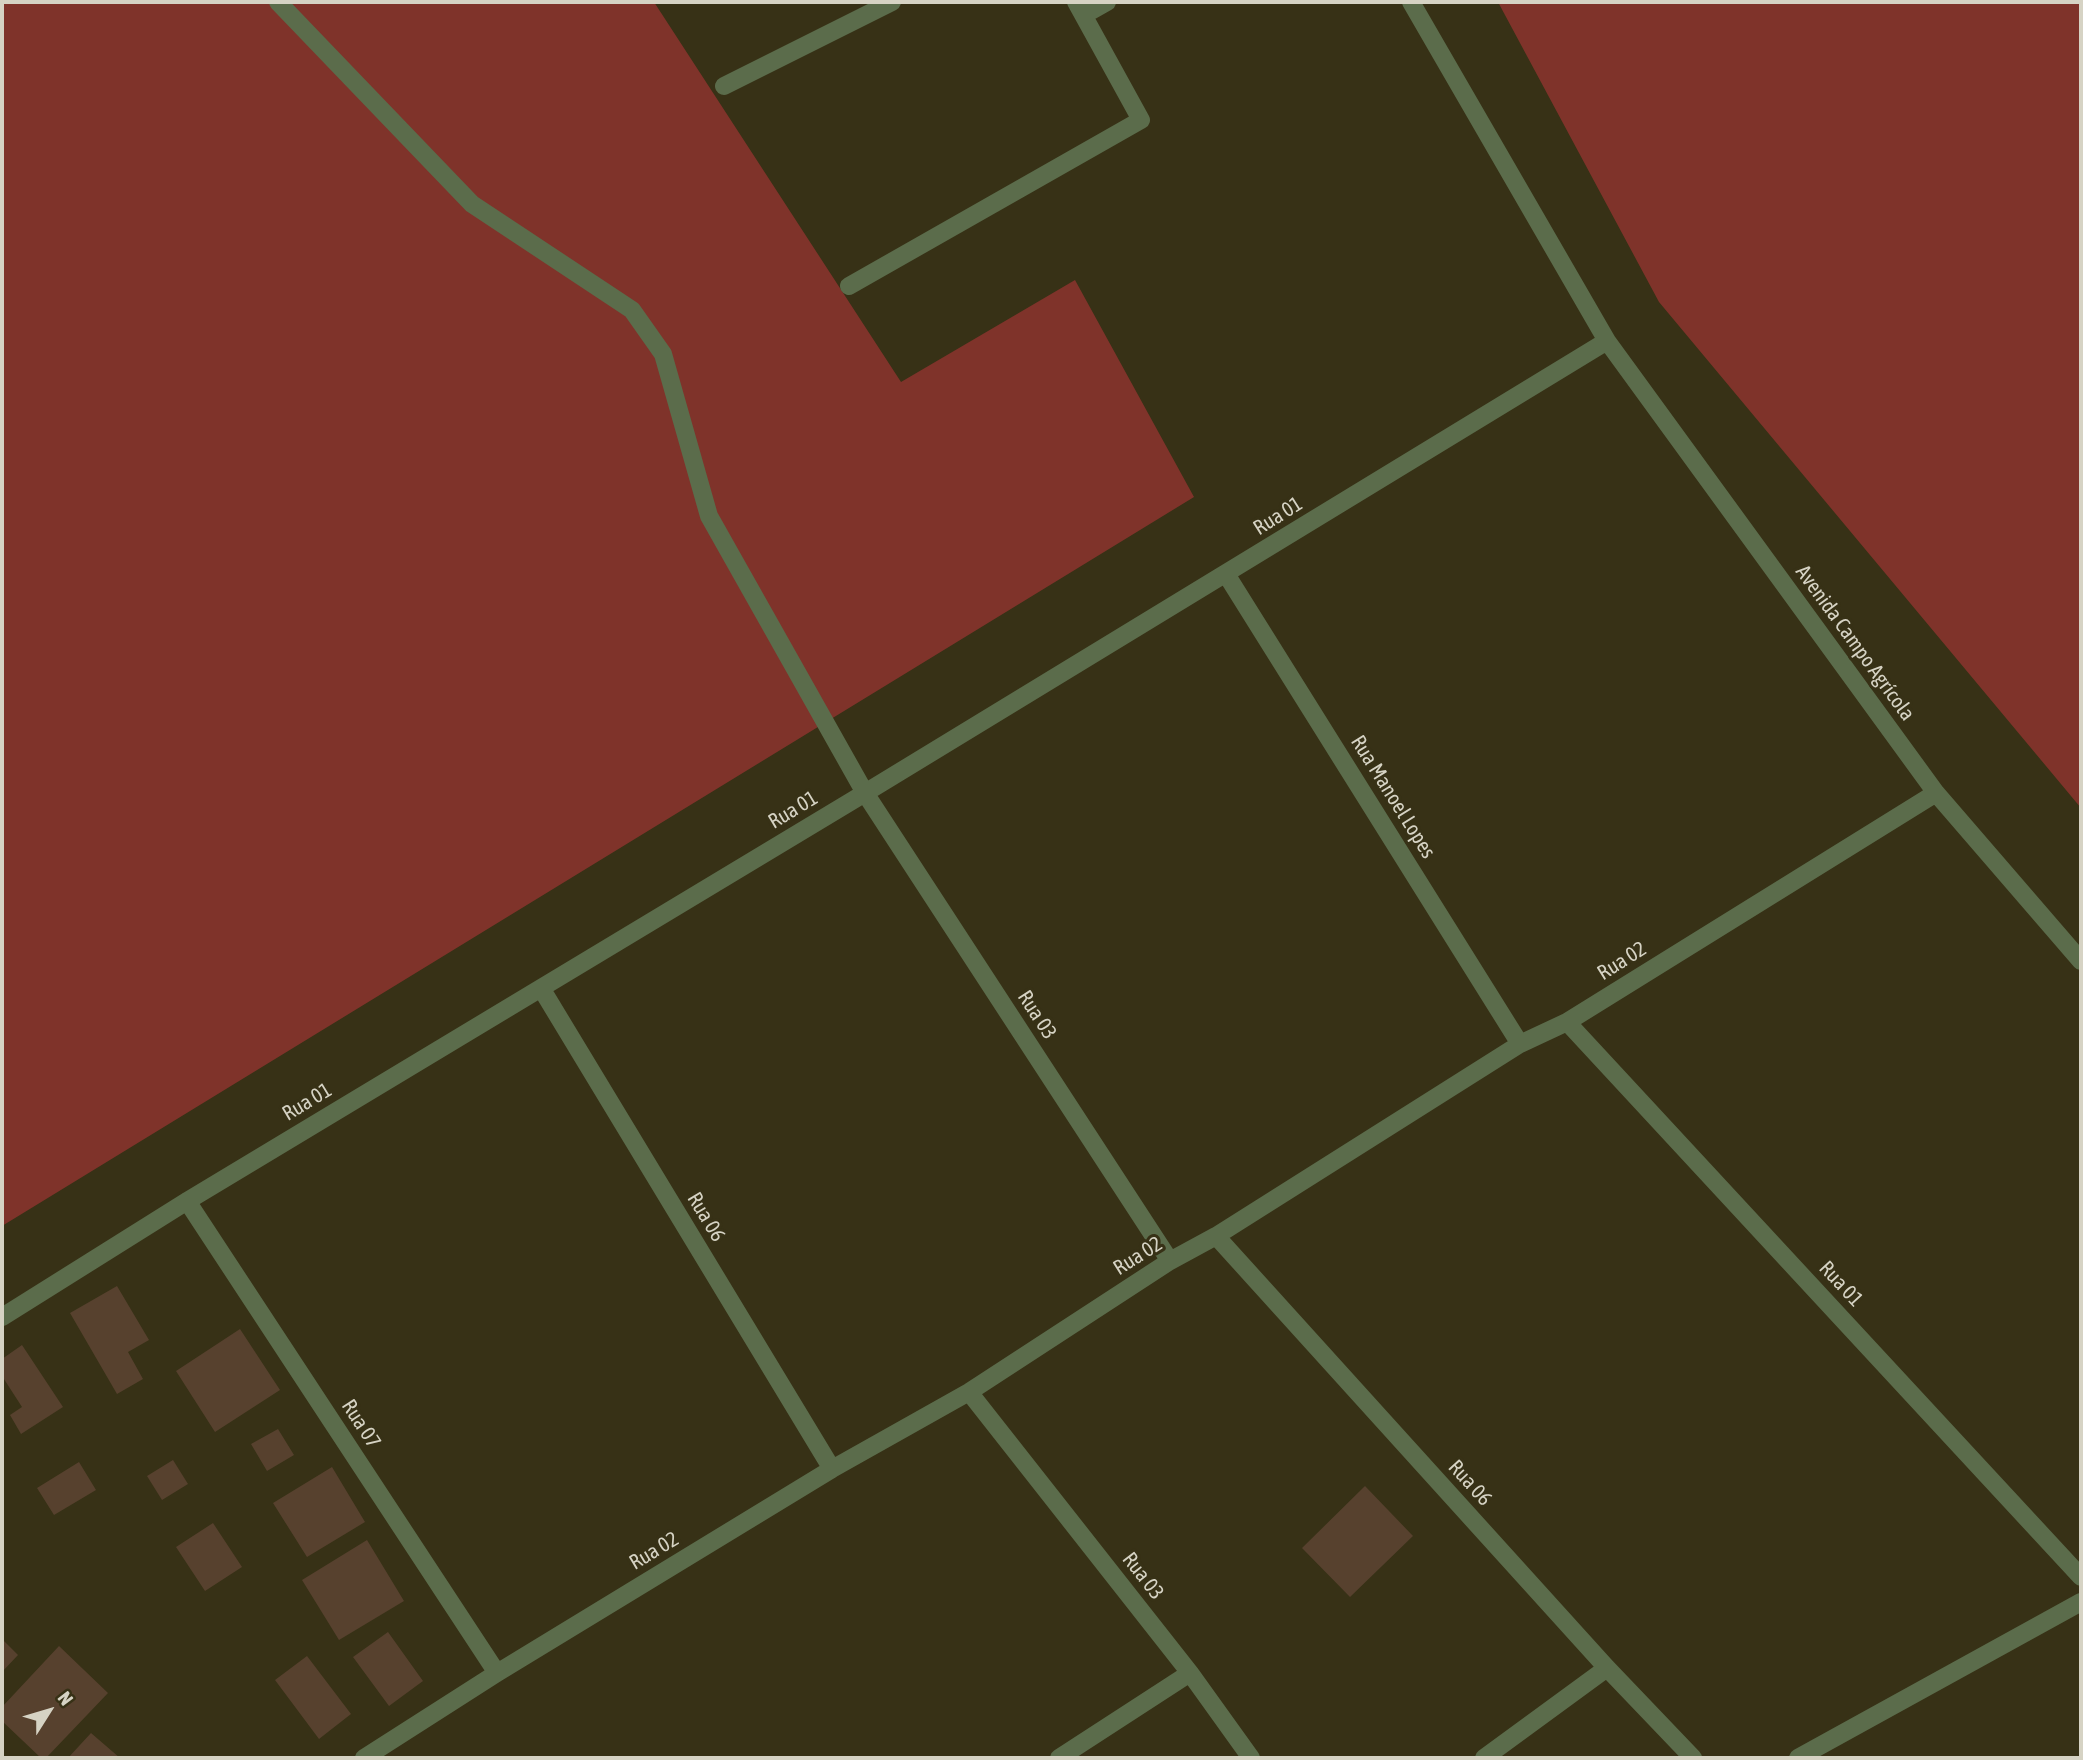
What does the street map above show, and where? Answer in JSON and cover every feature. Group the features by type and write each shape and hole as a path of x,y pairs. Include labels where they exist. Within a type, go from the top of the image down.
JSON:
{"street":[{"name":"Rua 03","path":"278,2 472,204 632,310 663,354 709,516 865,793 1170,1261"},
{"path":"724,86 892,2"},
{"path":"849,286 1141,120 1080,8 1107,2"},
{"name":"Avenida Campo Agrícola","path":"1411,2 1607,341 1936,793 2081,961"},
{"name":"Rua 01","path":"2,1317 187,1201 865,793 1607,341"},
{"name":"Rua Manoel Lopes","path":"1226,574 1520,1044"},
{"name":"Rua 02","path":"364,1758 497,1673 832,1469 969,1392 1170,1261 1216,1236 1520,1044 1567,1022 1936,793"},
{"name":"Rua 06","path":"541,988 832,1469"},
{"name":"Rua 01","path":"1567,1022 2081,1577"},
{"name":"Rua 07","path":"187,1201 497,1673"},
{"name":"Rua 06","path":"1216,1236 1607,1668 1693,1758"},
{"name":"Rua 03","path":"969,1392 1190,1673 1251,1758"},
{"path":"1798,1758 2081,1602"},
{"path":"1484,1758 1607,1668"},
{"path":"1059,1758 1190,1673"}],"shaded area":[{"path":"2,2 654,2 901,382 1075,280 1194,497 2,1226"},
{"path":"1498,2 2081,2 2081,808 1659,302"}],"building":[{"path":"117,1286 149,1340 128,1352 143,1379 117,1394 70,1313"},
{"path":"240,1329 280,1390 215,1432 176,1371"},
{"path":"22,1345 63,1407 21,1434 10,1415 22,1407 2,1376 2,1359"},
{"path":"278,1429 294,1455 267,1471 251,1444"},
{"path":"173,1460 188,1484 162,1500 147,1476"},
{"path":"79,1462 96,1490 54,1515 37,1488"},
{"path":"332,1467 365,1522 307,1557 273,1503"},
{"path":"1365,1486 1413,1536 1350,1597 1302,1548"},
{"path":"213,1523 242,1567 205,1591 176,1547"},
{"path":"367,1540 404,1601 339,1640 302,1580"},
{"path":"388,1632 423,1681 389,1706 353,1657"},
{"path":"2,1639 18,1655 2,1672"},
{"path":"59,1646 108,1693 46,1758 41,1758 2,1721 2,1707"},
{"path":"307,1656 351,1714 319,1739 275,1680"},
{"path":"91,1733 120,1758 68,1758"}]}
